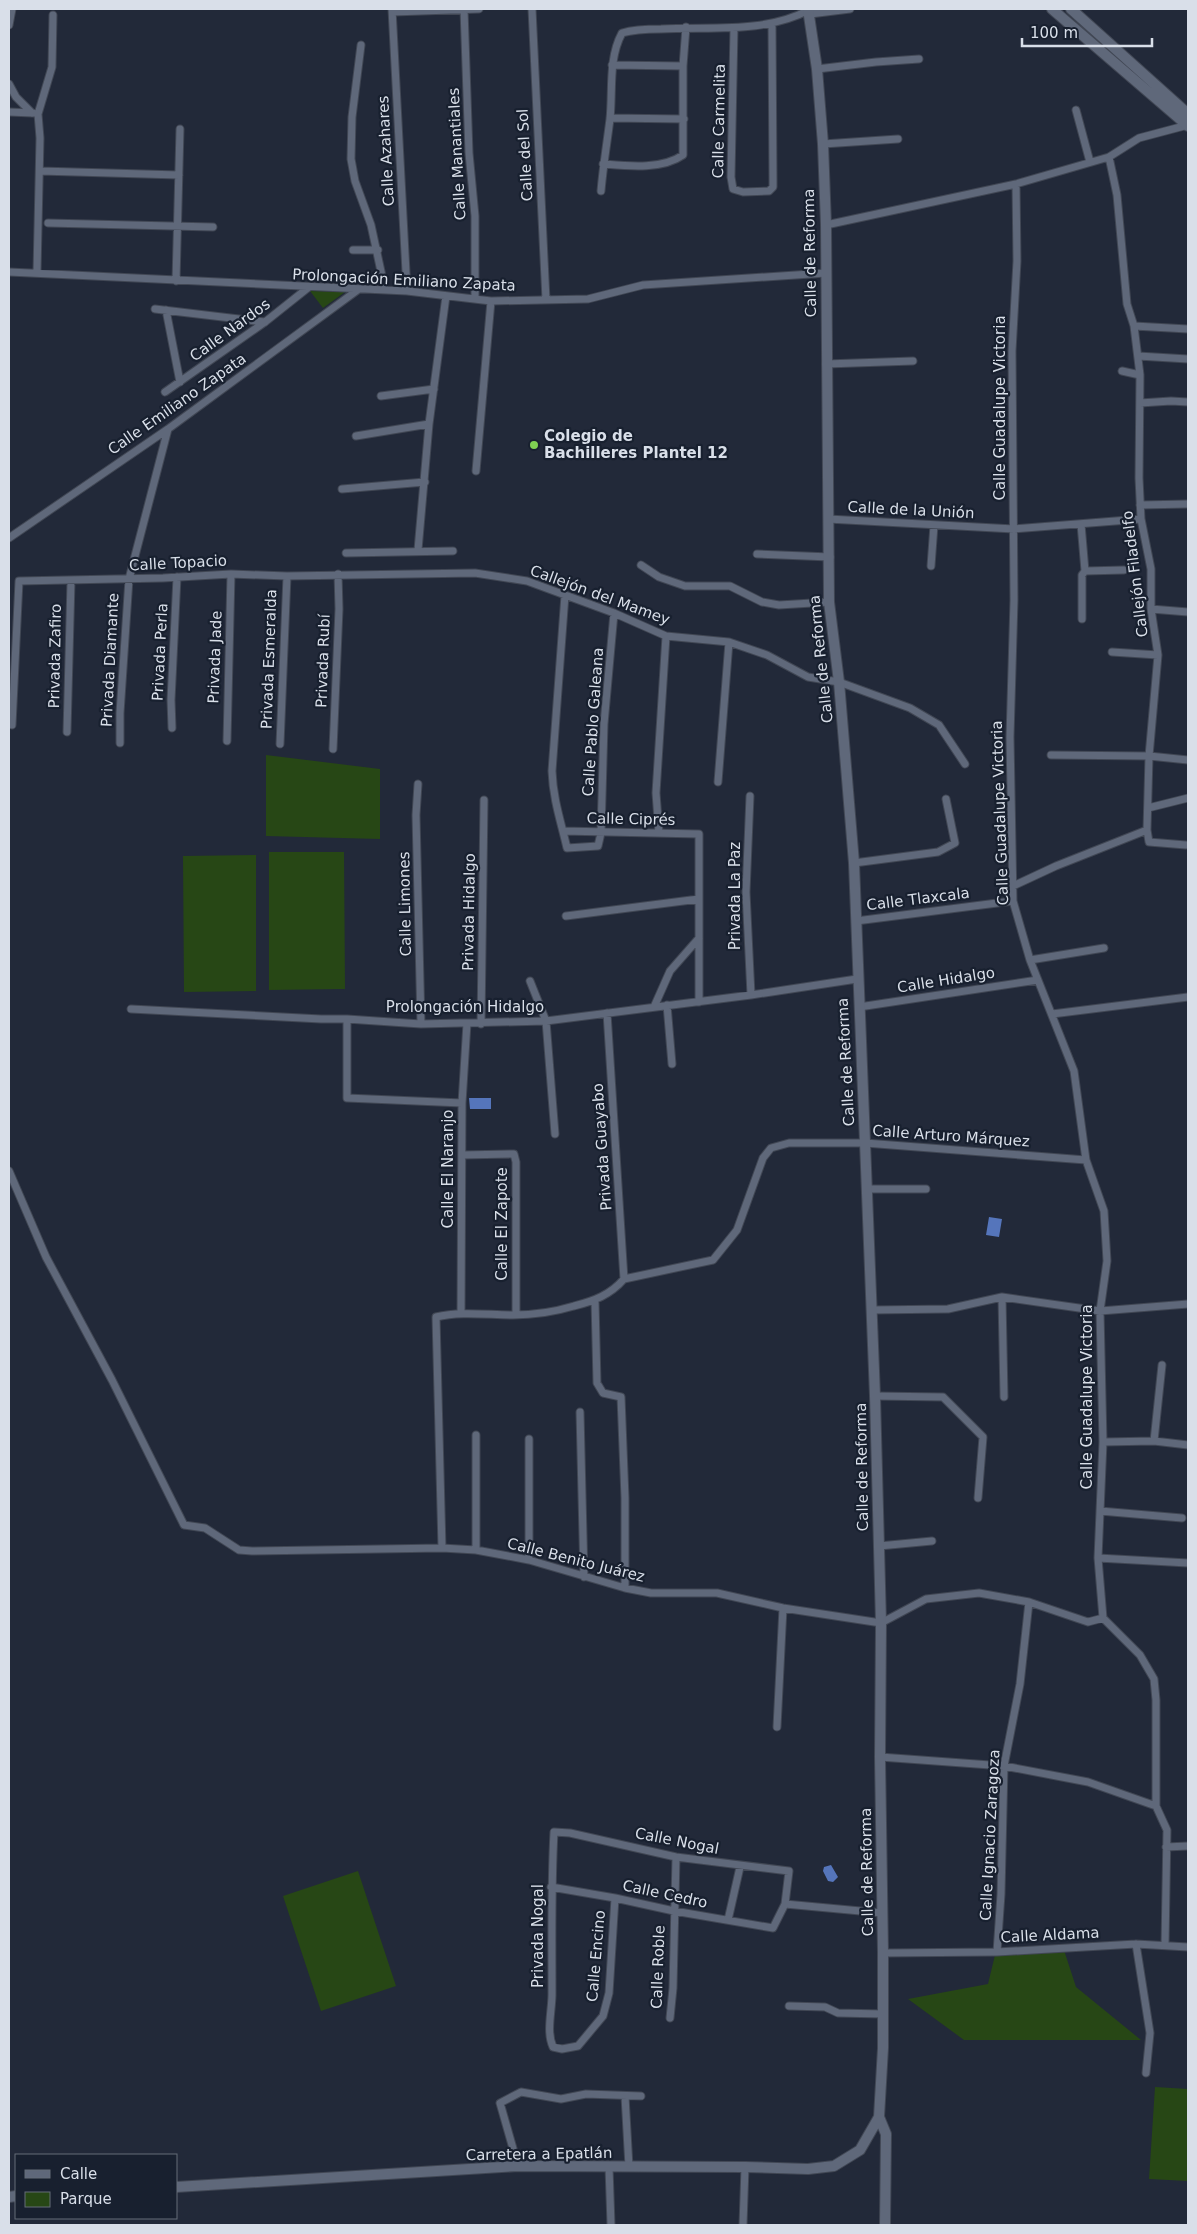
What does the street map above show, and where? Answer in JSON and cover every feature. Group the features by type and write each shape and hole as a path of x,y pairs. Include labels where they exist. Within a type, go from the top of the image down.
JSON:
{"main road":[{"path":"1052,9 1187,126"},
{"path":"1071,9 1080,13 1188,114"},
{"name":"Calle de Reforma","path":"809,11 817,69 823,144 826,225 826,364 830,557 828,602 839,682 854,862 857,979 866,1143 875,1396 881,1624 880,1757 883,1953 879,2116"},
{"path":"879,2116 886,2134 885,2225"},
{"name":"Carretera a Epatlán","path":"178,2187 518,2166 808,2169 834,2166 860,2150 879,2116"}],"street":[{"path":"9,25 12,9"},
{"name":"Calle Manantiales","path":"464,9 469,154 475,216 474,299"},
{"path":"392,11 479,9"},
{"name":"Calle del Sol","path":"532,9 546,300"},
{"path":"601,191 610,118 612,65 616,43 622,33 630,30 686,27 734,28 772,24 809,11 850,9"},
{"name":"Calle Azahares","path":"392,11 407,291"},
{"path":"1073,26 1080,13"},
{"path":"37,272 40,171 35,113 52,67 53,15"},
{"name":"Calle Carmelita","path":"734,28 730,177 733,189 743,192 769,191 773,187 772,24"},
{"path":"603,164 627,166 668,163 683,155 683,66 686,27"},
{"path":"361,45 352,117 351,158 355,181 378,250 385,290"},
{"path":"817,69 919,59"},
{"path":"612,65 683,66"},
{"path":"9,84 16,97 35,113"},
{"path":"1076,110 1090,162"},
{"path":"9,112 35,113"},
{"path":"610,118 684,119"},
{"path":"826,225 1016,184 1109,157 1139,138 1187,126"},
{"path":"176,281 180,129"},
{"path":"823,144 898,139"},
{"name":"Callejón Filadelfo","path":"1109,157 1116,195 1127,304 1134,326 1140,375 1140,505 1151,569 1151,609 1158,655 1148,756 1147,830 1150,842 1186,845"},
{"path":"40,171 179,175"},
{"name":"Calle Guadalupe Victoria","path":"1016,184 1017,261 1012,351 1014,529 1010,737 1013,901 1030,960 1074,1070 1086,1160 1104,1211 1107,1261 1100,1311 1102,1442 1098,1558 1103,1618"},
{"path":"48,223 214,227"},
{"path":"353,250 378,250"},
{"name":"Prolongación Emiliano Zapata","path":"9,272 309,288 407,291 491,301 588,299 643,285 826,273"},
{"name":"Calle Nardos","path":"164,392 265,322 309,288"},
{"name":"Calle Emiliano Zapata","path":"9,538 168,429 360,289"},
{"path":"418,550 429,424 446,296"},
{"path":"476,471 491,301"},
{"path":"155,309 265,322"},
{"path":"166,310 180,382"},
{"path":"1134,326 1188,328"},
{"path":"1138,356 1188,359"},
{"path":"826,364 913,361"},
{"path":"1122,371 1140,375"},
{"path":"381,396 434,389"},
{"path":"1140,403 1188,402"},
{"path":"356,436 429,424"},
{"name":"Privada Diamante","path":"120,743 128,579 168,429"},
{"path":"342,489 425,482"},
{"path":"1140,505 1188,504"},
{"name":"Calle de la Unión","path":"828,518 934,526 1014,529 1141,519"},
{"path":"1081,524 1085,570 1082,575 1082,619"},
{"path":"931,566 934,526"},
{"path":"346,553 453,550"},
{"path":"757,554 830,557"},
{"path":"641,565 659,578 685,586 730,586 762,602 779,605 828,602"},
{"path":"1085,570 1124,570"},
{"name":"Callejón del Mamey","path":"338,574 474,573 527,581 614,613 666,636 729,642 767,655 808,677 839,682 910,708 939,725 965,764"},
{"name":"Calle Topacio","path":"12,725 19,581 71,581 231,574 286,576 338,574"},
{"name":"Privada Jade","path":"227,741 231,574"},
{"name":"Privada Rubí","path":"333,749 339,609 338,574"},
{"name":"Privada Esmeralda","path":"280,744 286,576"},
{"name":"Privada Perla","path":"172,728 171,700 178,577"},
{"name":"Privada Zafiro","path":"67,732 71,581"},
{"path":"563,832 553,796 552,771 565,595"},
{"path":"1151,609 1188,612"},
{"name":"Calle Pablo Galeana","path":"598,846 601,834 604,724 614,613"},
{"path":"659,833 656,793 666,636"},
{"path":"718,782 729,642"},
{"path":"1112,652 1158,655"},
{"path":"1051,755 1148,756 1188,760"},
{"name":"Calle Limones","path":"418,784 416,815 422,1024"},
{"name":"Privada La Paz","path":"750,796 746,892 751,996"},
{"path":"1148,808 1188,798"},
{"path":"854,862 938,852 948,848 954,843 946,799"},
{"name":"Privada Hidalgo","path":"481,1024 484,800"},
{"path":"1013,886 1147,830"},
{"name":"Calle Ciprés","path":"598,846 567,848 563,832 699,834 699,899"},
{"path":"566,916 699,899 699,1002"},
{"name":"Calle Tlaxcala","path":"856,920 1013,901"},
{"path":"654,1007 670,971 699,938"},
{"path":"1030,960 1104,948"},
{"name":"Prolongación Hidalgo","path":"131,1009 422,1024 546,1022 667,1005 751,996 857,979"},
{"name":"Calle Hidalgo","path":"859,1007 1038,980"},
{"path":"530,981 546,1022 555,1134"},
{"path":"1052,1014 1188,997"},
{"path":"667,1005 672,1064"},
{"name":"Privada Guayabo","path":"607,1013 624,1279"},
{"path":"347,1019 347,1098 462,1103"},
{"name":"Calle El Naranjo","path":"461,1314 462,1103 467,1024"},
{"name":"Calle Arturo Márquez","path":"442,1548 436,1317 461,1314 516,1315 554,1312 595,1301 617,1287 624,1279 713,1260 737,1230 763,1158 771,1148 789,1143 866,1143 1086,1160"},
{"name":"Calle El Zapote","path":"462,1155 514,1154 516,1162 516,1315"},
{"name":"Calle Benito Juárez","path":"9,1171 46,1257 112,1380 184,1525 205,1528 240,1550 442,1548 476,1550 529,1560 584,1577 651,1593 717,1594 783,1608 881,1624"},
{"path":"867,1189 926,1190"},
{"path":"1002,1297 1004,1397"},
{"path":"872,1310 948,1309 1002,1297 1100,1311 1188,1304"},
{"path":"595,1301 597,1383 603,1393 621,1397 625,1498 625,1588"},
{"path":"1154,1441 1162,1366"},
{"path":"875,1396 943,1397 983,1437 978,1498"},
{"path":"580,1412 584,1577"},
{"path":"476,1435 476,1550"},
{"path":"529,1438 529,1560"},
{"path":"1102,1442 1154,1441 1188,1445"},
{"path":"1100,1512 1182,1518"},
{"path":"879,1546 932,1541"},
{"path":"1098,1558 1188,1562"},
{"path":"881,1624 926,1599 978,1593 1029,1602 1088,1622 1103,1618 1140,1655 1154,1679 1156,1700 1156,1806 1167,1830 1165,1944"},
{"name":"Calle Ignacio Zaragoza","path":"997,1952 1001,1894 1004,1766 1020,1684 1029,1602"},
{"path":"776,1727 783,1608"},
{"path":"880,1757 1004,1766 1088,1782 1156,1806"},
{"name":"Privada Nogal","path":"561,1832 554,1832 552,1887 550,2040 554,2048 562,2050 578,2046 603,2016"},
{"name":"Calle Nogal","path":"561,1832 676,1857 789,1871 785,1904"},
{"path":"1166,1847 1188,1846"},
{"name":"Calle Roble","path":"670,2018 673,1988 676,1857"},
{"path":"728,1920 740,1866"},
{"name":"Calle Cedro","path":"552,1887 615,1898 674,1912 773,1928 785,1904"},
{"name":"Calle Encino","path":"603,2016 609,1993 615,1898"},
{"path":"785,1904 882,1914"},
{"path":"1136,1944 1150,2034 1146,2073"},
{"name":"Calle Aldama","path":"883,1953 997,1952 1136,1944 1165,1944 1188,1947"},
{"path":"789,2006 825,2007 838,2013 883,2014"},
{"path":"518,2166 500,2103 521,2092 561,2099 586,2094 641,2096"},
{"path":"625,2096 629,2167"},
{"path":"609,2167 611,2225"},
{"path":"743,2225 745,2167"}],"green space":[{"path":"310,291 345,292 323,308"},
{"path":"266,755 380,769 380,839 266,836"},
{"path":"269,852 344,852 345,989 269,990"},
{"path":"256,855 256,991 184,992 183,856"},
{"path":"358,1871 396,1986 321,2011 283,1896"},
{"path":"1064,1950 1076,1987 1141,2040 964,2040 908,1999 988,1984 995,1955"},
{"path":"1155,2087 1188,2089 1188,2181 1149,2179"}],"water":[{"path":"469,1098 491,1098 491,1109 470,1109"},
{"path":"989,1217 1002,1219 999,1237 986,1235"},
{"path":"831,1865 838,1877 833,1882 828,1881 823,1871 824,1867"}],"place":[{"name":"Colegio de Bachilleres Plantel 12","path":"534,445"}]}
